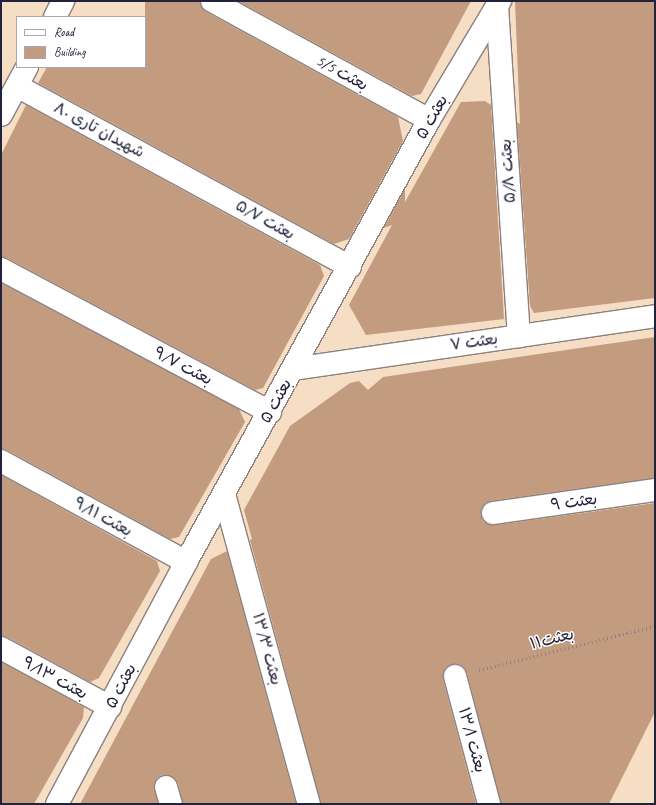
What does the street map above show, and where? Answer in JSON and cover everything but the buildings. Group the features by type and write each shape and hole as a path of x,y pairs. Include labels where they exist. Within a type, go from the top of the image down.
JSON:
{"street":[{"path":"56,16 63,1"},
{"name":"بعثت 5/5","path":"212,1 255,26 429,120"},
{"name":"بعثت ۵","path":"57,804 186,562 350,267 429,120 499,3"},
{"name":"بعثت ۵/۸","path":"499,3 519,336"},
{"path":"1,115 26,68"},
{"name":"شهیدان تاری ۸۰","path":"17,86 181,174"},
{"name":"بعثت ۵/۷","path":"181,174 350,267"},
{"name":"بعثت ۹/۷","path":"1,269 270,412"},
{"name":"بعثت ۷","path":"293,369 655,316"},
{"name":"بعثت ۹/۱۱","path":"10,466 186,562"},
{"name":"بعثت ۹","path":"493,513 655,490"},
{"name":"بعثت ۱۳/۳","path":"224,494 309,804"},
{"name":"بعثت ۹/۱۳","path":"1,648 110,707"},
{"name":"بعثت ۱۳/۱","path":"455,676 489,804"}],"path":[{"name":"بعثت۱۱","path":"455,676 655,626"}]}
